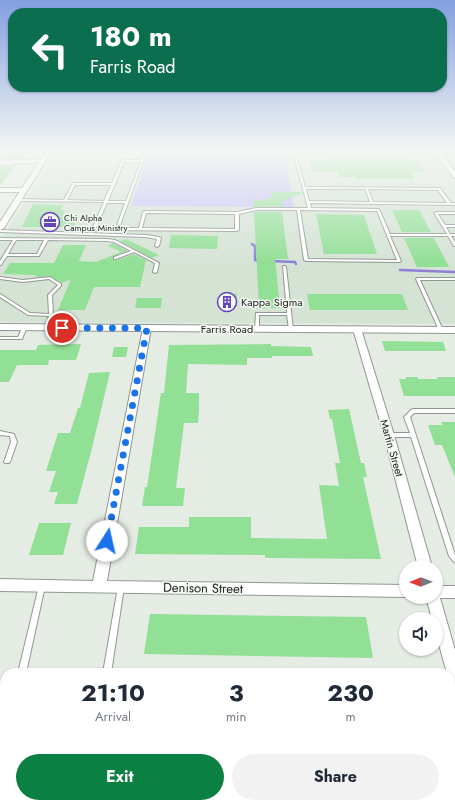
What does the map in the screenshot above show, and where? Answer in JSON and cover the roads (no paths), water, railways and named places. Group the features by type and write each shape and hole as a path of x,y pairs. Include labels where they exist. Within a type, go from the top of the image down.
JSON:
{"street":[{"path":"0,190 24,190"},
{"path":"0,230 24,190"},
{"name":"Farris Road","path":"0,327 455,330"},
{"path":"99,587 147,328"},
{"name":"Martin Street","path":"357,329 389,435 423,560"},
{"name":"Denison Street","path":"0,585 399,591"},
{"path":"443,592 455,592"},
{"path":"435,604 453,668"}],"lane":[{"path":"65,201 72,189"},
{"path":"92,233 111,189"},
{"path":"117,229 132,189"},
{"path":"304,189 310,209"},
{"path":"366,189 372,203"},
{"path":"439,189 449,203"},
{"path":"18,200 127,202"},
{"path":"308,202 455,204"},
{"path":"140,229 145,212 237,213 256,209 298,209 310,209 378,210 399,260 306,260 298,209"},
{"path":"95,229 237,230 237,213"},
{"path":"455,214 436,213 455,244"},
{"path":"443,226 455,226"},
{"path":"0,230 129,234 159,238 157,246"},
{"path":"388,235 455,235"},
{"path":"0,239 115,241 157,262 155,272"},
{"path":"0,264 15,239"},
{"path":"6,255 38,255 47,239"},
{"path":"115,258 134,251"},
{"path":"284,267 291,329"},
{"path":"0,278 23,281 50,278 59,283 60,285 50,295 51,315 47,328"},
{"path":"441,330 418,279 455,279"},
{"path":"0,295 28,314 51,315"},
{"path":"257,329 257,314 289,314"},
{"path":"0,338 20,338 25,327"},
{"path":"455,411 413,411 407,417 452,556 455,559"},
{"path":"0,434 12,435 14,442 7,462"},
{"path":"389,435 413,434"},
{"path":"23,668 42,586"},
{"path":"109,668 121,587"}],"waterway":[{"path":"252,244 255,246 255,260 260,261"},
{"path":"271,261 295,262 296,264"},
{"path":"400,270 455,272"}],"place":[{"name":"Chi Alpha Campus Ministry","path":"50,222"},
{"name":"Kappa Sigma","path":"227,302"}]}
